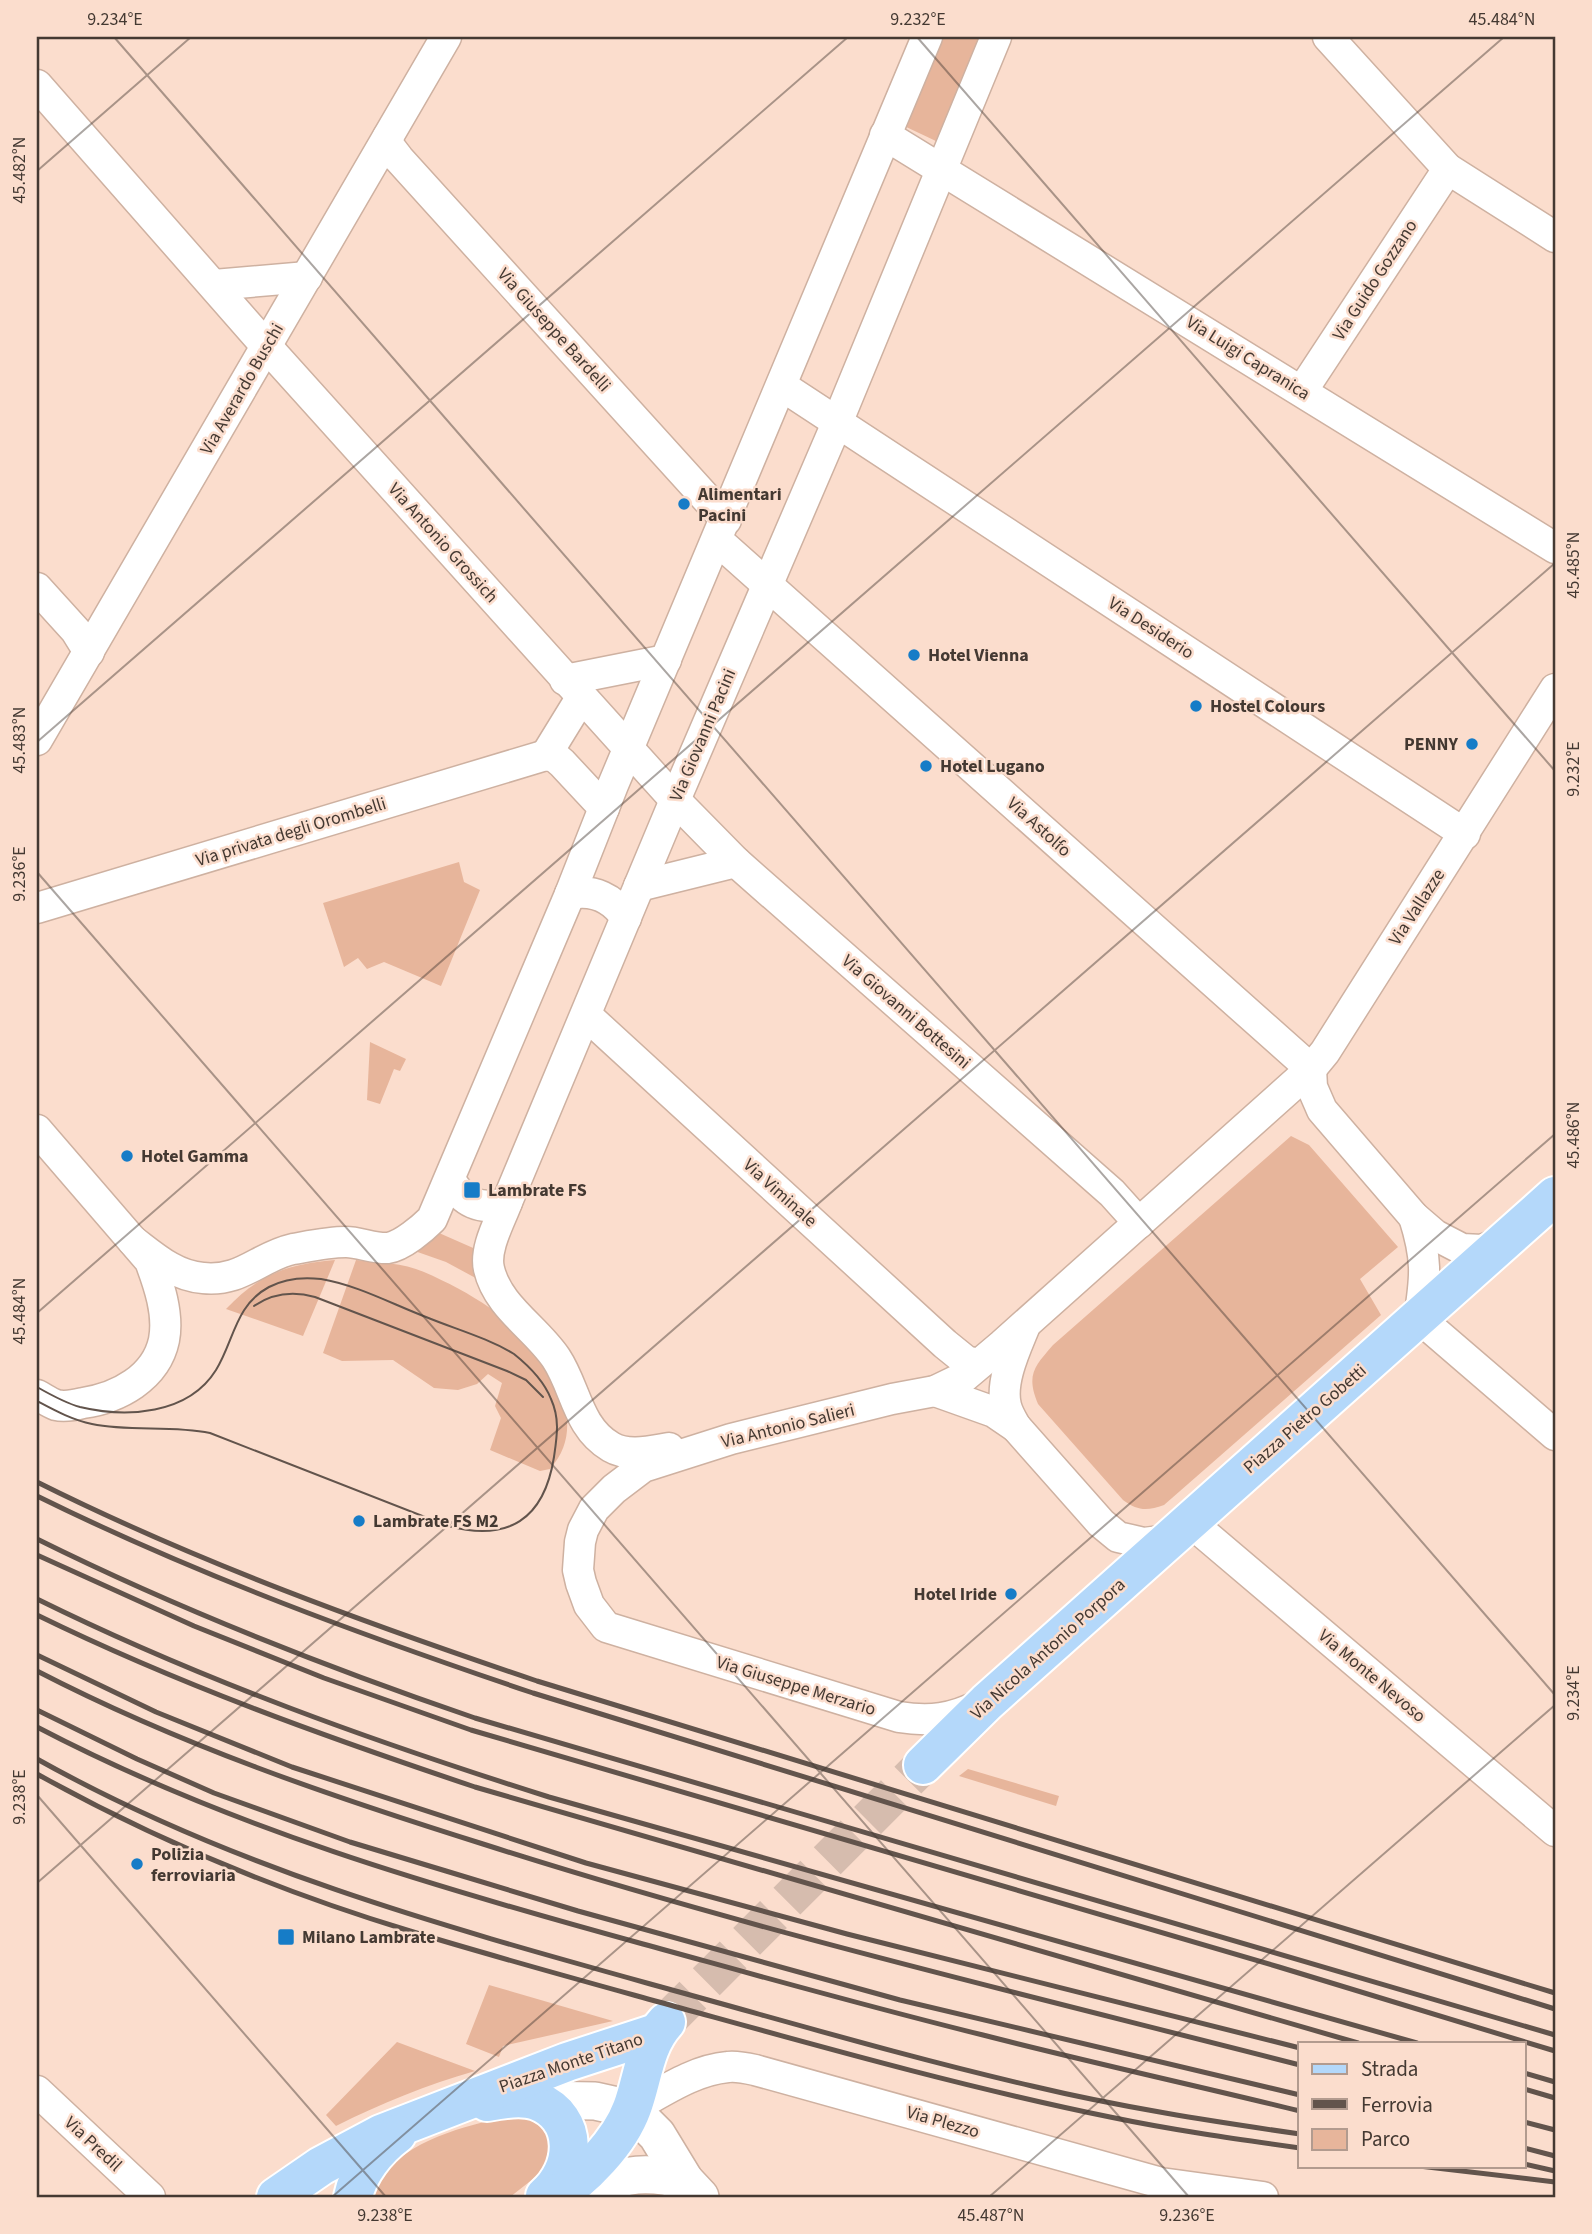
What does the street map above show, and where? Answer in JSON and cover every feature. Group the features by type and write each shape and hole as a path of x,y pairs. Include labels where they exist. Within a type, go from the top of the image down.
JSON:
{"main road":[{"path":"1419,1318 1555,1196"},
{"name":"Piazza Pietro Gobetti","path":"1182,1528 1419,1318"},
{"name":"Via Nicola Antonio Porpora","path":"923,1765 987,1702 1182,1528"},
{"name":"Piazza Monte Titano","path":"276,2197 352,2149 432,2113 661,2027 648,2051 631,2109 620,2130 590,2168 566,2190 553,2197"},
{"name":"Piazza Monte Titano","path":"353,2197 374,2155 432,2113 496,2100 536,2100 558,2115 570,2138 570,2152 563,2171 555,2187 543,2197"}],"street":[{"name":"Via Averardo Buschi","path":"37,740 446,37"},
{"path":"141,1251 187,1275 214,1279 243,1273 270,1256 316,1245 347,1242 389,1248 411,1237 432,1219 927,37"},
{"name":"Via Giovanni Pacini","path":"732,1439 646,1451 627,1452 612,1448 599,1438 584,1419 555,1356 508,1306 492,1277 488,1259 507,1202 675,800 837,423 996,37"},
{"path":"1328,37 1448,169 1555,237"},
{"name":"Via Antonio Grossich","path":"37,85 267,347 675,800"},
{"path":"885,135 941,169"},
{"name":"Via Giuseppe Bardelli","path":"388,137 389,145 399,159 721,530"},
{"name":"Via Luigi Capranica","path":"941,169 1555,548"},
{"name":"Via Guido Gozzano","path":"1302,391 1448,169"},
{"path":"214,285 307,277"},
{"path":"782,386 837,423"},
{"name":"Via Desiderio","path":"837,423 1465,834"},
{"path":"721,530 767,584"},
{"name":"Via Astolfo","path":"767,584 1311,1069"},
{"path":"37,588 76,631 89,652"},
{"path":"604,808 562,763 555,757 546,755 573,689 666,660"},
{"name":"Via Vallazze","path":"1263,1112 1311,1069 1325,1052 1553,696"},
{"name":"Via privata degli Orombelli","path":"37,908 546,755"},
{"name":"Via Giovanni Bottesini","path":"675,800 736,862 1112,1193 1139,1223"},
{"path":"639,886 736,862"},
{"path":"570,894 586,892 603,896 626,918"},
{"name":"Via Viminale","path":"586,1015 967,1359"},
{"path":"1311,1069 1315,1095 1326,1117 1414,1217 1435,1235 1462,1249 1482,1250 1505,1241"},
{"path":"1263,1112 1286,1107 1326,1117"},
{"name":"Piazza Pietro Gobetti","path":"935,1391 964,1377 967,1359 1026,1324 1263,1112"},
{"path":"37,1130 141,1251 158,1285 165,1320 164,1338 154,1363 135,1384 90,1402 46,1400"},
{"path":"450,1179 459,1193 473,1203 489,1207 507,1202"},
{"path":"1414,1217 1425,1265 1419,1318 1555,1436"},
{"name":"Piazza Pietro Gobetti","path":"1026,1324 1008,1376 1005,1397 1016,1427 1101,1523 1118,1537 1136,1543 1160,1541 1182,1528"},
{"name":"Piazza Pietro Gobetti","path":"935,1391 994,1412 1016,1427"},
{"name":"Via Antonio Salieri","path":"606,1627 589,1605 581,1583 578,1570 580,1542 594,1509 614,1489 643,1467 732,1439 892,1399 935,1391"},
{"name":"Piazza Pietro Gobetti","path":"1101,1523 1112,1542 1116,1557 1114,1574 1101,1600"},
{"name":"Via Monte Nevoso","path":"1182,1528 1555,1831"},
{"name":"Via Giuseppe Merzario","path":"606,1627 899,1717 930,1721 944,1719 987,1702"},
{"name":"Via Plezzo","path":"631,2109 681,2081 729,2066 755,2070 1161,2183 1262,2197"},
{"name":"Via Predil","path":"37,2091 150,2197"},
{"name":"Piazza Monte Titano","path":"536,2100 595,2101 631,2109"},
{"path":"631,2109 657,2135 692,2189"},
{"path":"576,2197 604,2183 637,2174 665,2175 692,2189"}],"green space":[{"path":"939,37 982,37 938,142 902,125"},
{"path":"459,862 464,882 480,890 441,986 384,962 367,969 358,958 344,967 323,903"},
{"path":"370,1042 406,1059 400,1071 394,1069 380,1104 367,1100"},
{"path":"1291,1136 1309,1145 1398,1247 1360,1279 1381,1315 1164,1505 1148,1509 1133,1506 1123,1500 1038,1404 1032,1378 1034,1372 1053,1345"},
{"path":"430,1229 480,1251 483,1282 446,1262 409,1249"},
{"path":"335,1260 303,1336 226,1309 250,1287 275,1273 303,1264"},
{"path":"356,1260 399,1265 433,1276 490,1308 525,1339 555,1381 564,1403 567,1426 563,1448 550,1469 540,1471 490,1450 501,1418 495,1406 502,1383 488,1374 477,1384 458,1390 434,1388 393,1360 342,1361 323,1353"},
{"path":"968,1769 1059,1796 1056,1806 959,1776"},
{"path":"489,1985 613,2021 503,2046 499,2057 466,2044"},
{"path":"397,2042 475,2071 404,2095 336,2126 326,2115"},
{"path":"521,2114 541,2120 553,2133 547,2168 510,2197 369,2197 379,2178 393,2164 425,2142 482,2122"}],"tunnel":[{"path":"666,2022 923,1765"}],"tram line":[{"path":"37,1387 69,1403 98,1410 136,1412 173,1404 204,1385 216,1370 236,1324 249,1303 258,1295 269,1287 288,1280 321,1279 361,1290 482,1338 514,1354 535,1374 548,1392 556,1414 557,1435 549,1479 542,1497 532,1511 505,1528 469,1530 448,1526 210,1433 92,1424 37,1401"},
{"path":"254,1306 283,1294 315,1297 507,1371 526,1380 543,1397"}],"railway":[{"path":"37,1482 221,1565 410,1637 537,1681 1555,1993"},
{"path":"37,1496 158,1552 282,1603 533,1693 1555,2009"},
{"path":"37,1539 253,1636 475,1718 1555,2035"},
{"path":"37,1555 194,1626 324,1678 471,1730 1525,2042"},
{"path":"37,1599 99,1629 289,1708 549,1797 1413,2042"},
{"path":"37,1615 198,1687 475,1787 1355,2042"},
{"path":"37,1655 156,1712 292,1767 586,1863 847,1934 1298,2047"},
{"path":"37,1671 201,1746 312,1788 483,1844 788,1933 1298,2064"},
{"path":"37,1710 214,1793 350,1842 578,1911 900,2000 1298,2095"},
{"path":"37,1727 109,1763 183,1795 258,1825 410,1877 898,2013 1298,2111"},
{"path":"37,1759 113,1799 190,1834 347,1894 428,1920 852,2040 987,2075 1132,2107 1298,2134"},
{"path":"37,1774 81,1798 219,1862 362,1916 441,1940 827,2048 996,2092 1157,2126 1298,2148"},
{"path":"1526,2042 1555,2051"},
{"path":"1526,2074 1555,2082"},
{"path":"1526,2090 1555,2098"},
{"path":"1526,2123 1555,2130"},
{"path":"1526,2149 1555,2156"},
{"path":"1526,2164 1555,2171"},
{"path":"1436,2168 1555,2182"}],"place":[{"name":"Alimentari Pacini","path":"684,504"},
{"name":"Hotel Vienna","path":"914,655"},
{"name":"Hostel Colours","path":"1196,706"},
{"name":"PENNY","path":"1472,744"},
{"name":"Hotel Lugano","path":"926,766"},
{"name":"Hotel Gamma","path":"127,1156"},
{"name":"Lambrate FS","path":"472,1190"},
{"name":"Lambrate FS M2","path":"359,1521"},
{"name":"Hotel Iride","path":"1011,1594"},
{"name":"Polizia ferroviaria","path":"137,1864"},
{"name":"Milano Lambrate","path":"286,1937"}]}
